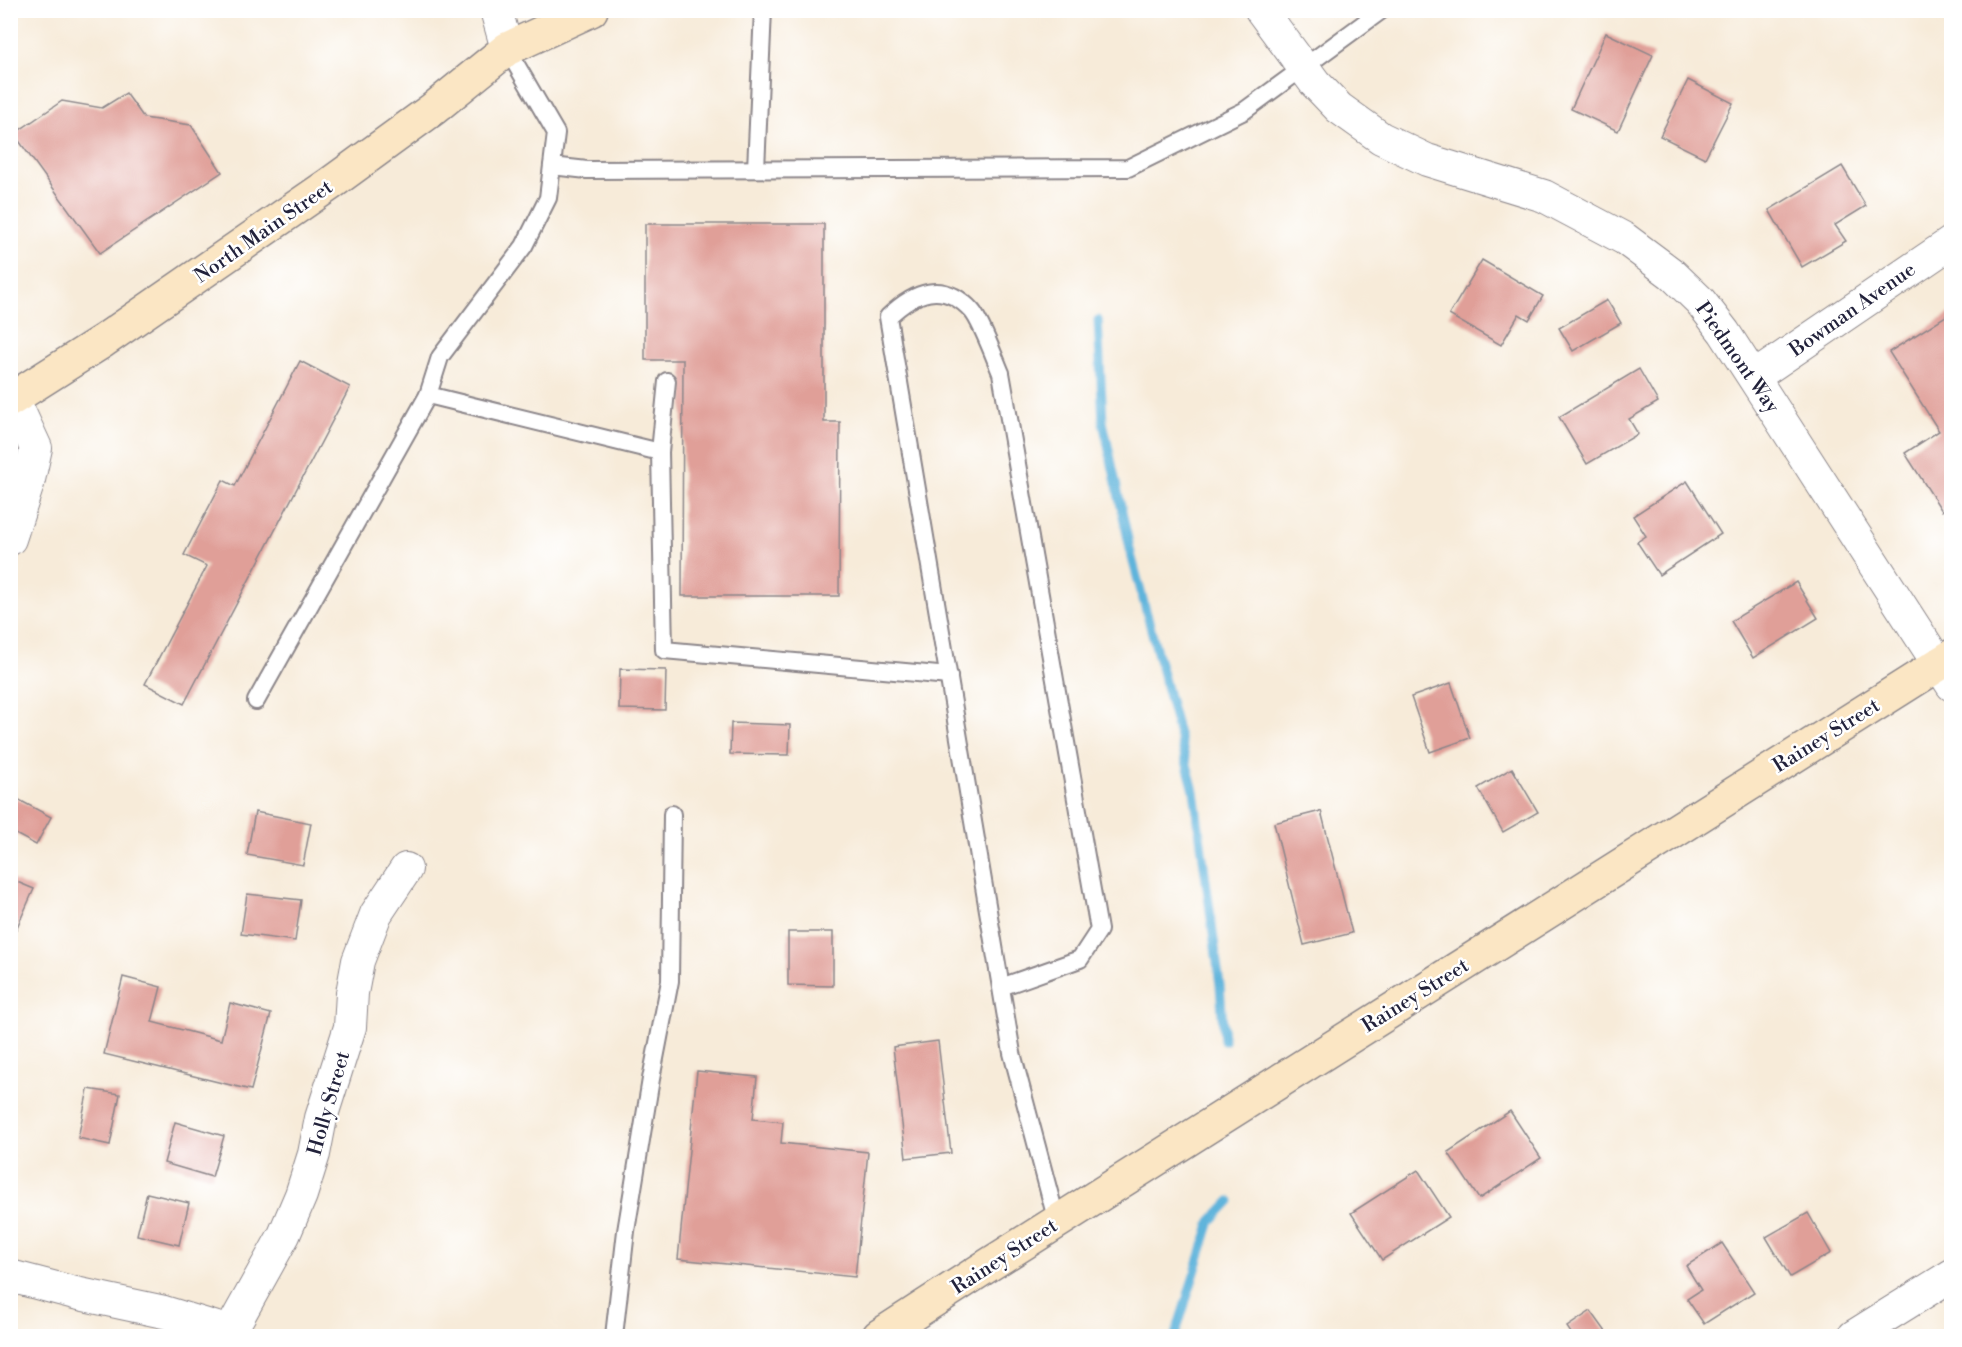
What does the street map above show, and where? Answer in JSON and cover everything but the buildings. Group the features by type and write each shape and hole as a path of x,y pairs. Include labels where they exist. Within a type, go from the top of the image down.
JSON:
{"street":[{"path":"496,10 507,49"},
{"name":"North Main Street","path":"12,399 103,340 330,184 433,109 507,49 591,10"},
{"name":"Piedmont Way","path":"1261,10 1304,67 1339,108 1381,138 1427,160 1544,196 1625,239 1672,274 1700,302 1724,332 1947,668"},
{"name":"Bowman Avenue","path":"1754,377 1952,242"},
{"path":"10,539 28,484 36,448 12,399"},
{"name":"Rainey Street","path":"879,1336 1057,1222 1947,668"},
{"name":"Holly Street","path":"233,1334 284,1235 301,1196 314,1154 321,1118 350,1027 352,993 358,961 376,914 406,870"},
{"path":"1854,1336 1952,1275"},
{"path":"10,1276 75,1293 164,1311 233,1334"}],"lane":[{"path":"756,169 763,10"},
{"path":"552,166 586,170 1128,168 1244,111 1382,10"},
{"path":"256,701 428,395 441,357 524,246 548,198 556,133 507,49"},
{"path":"1001,987 1080,959 1099,930 1001,373 973,312 945,293 923,292 902,304 888,316 1012,1053 1057,1222"},
{"path":"668,381 660,452 664,650 949,676"},
{"path":"428,395 660,452"},
{"path":"614,1336 626,1231 670,981 672,814"}],"waterway":[{"path":"1098,320 1103,422 1132,558 1194,791 1220,985 1224,1041"},
{"path":"1175,1336 1211,1221 1230,1201"}]}
